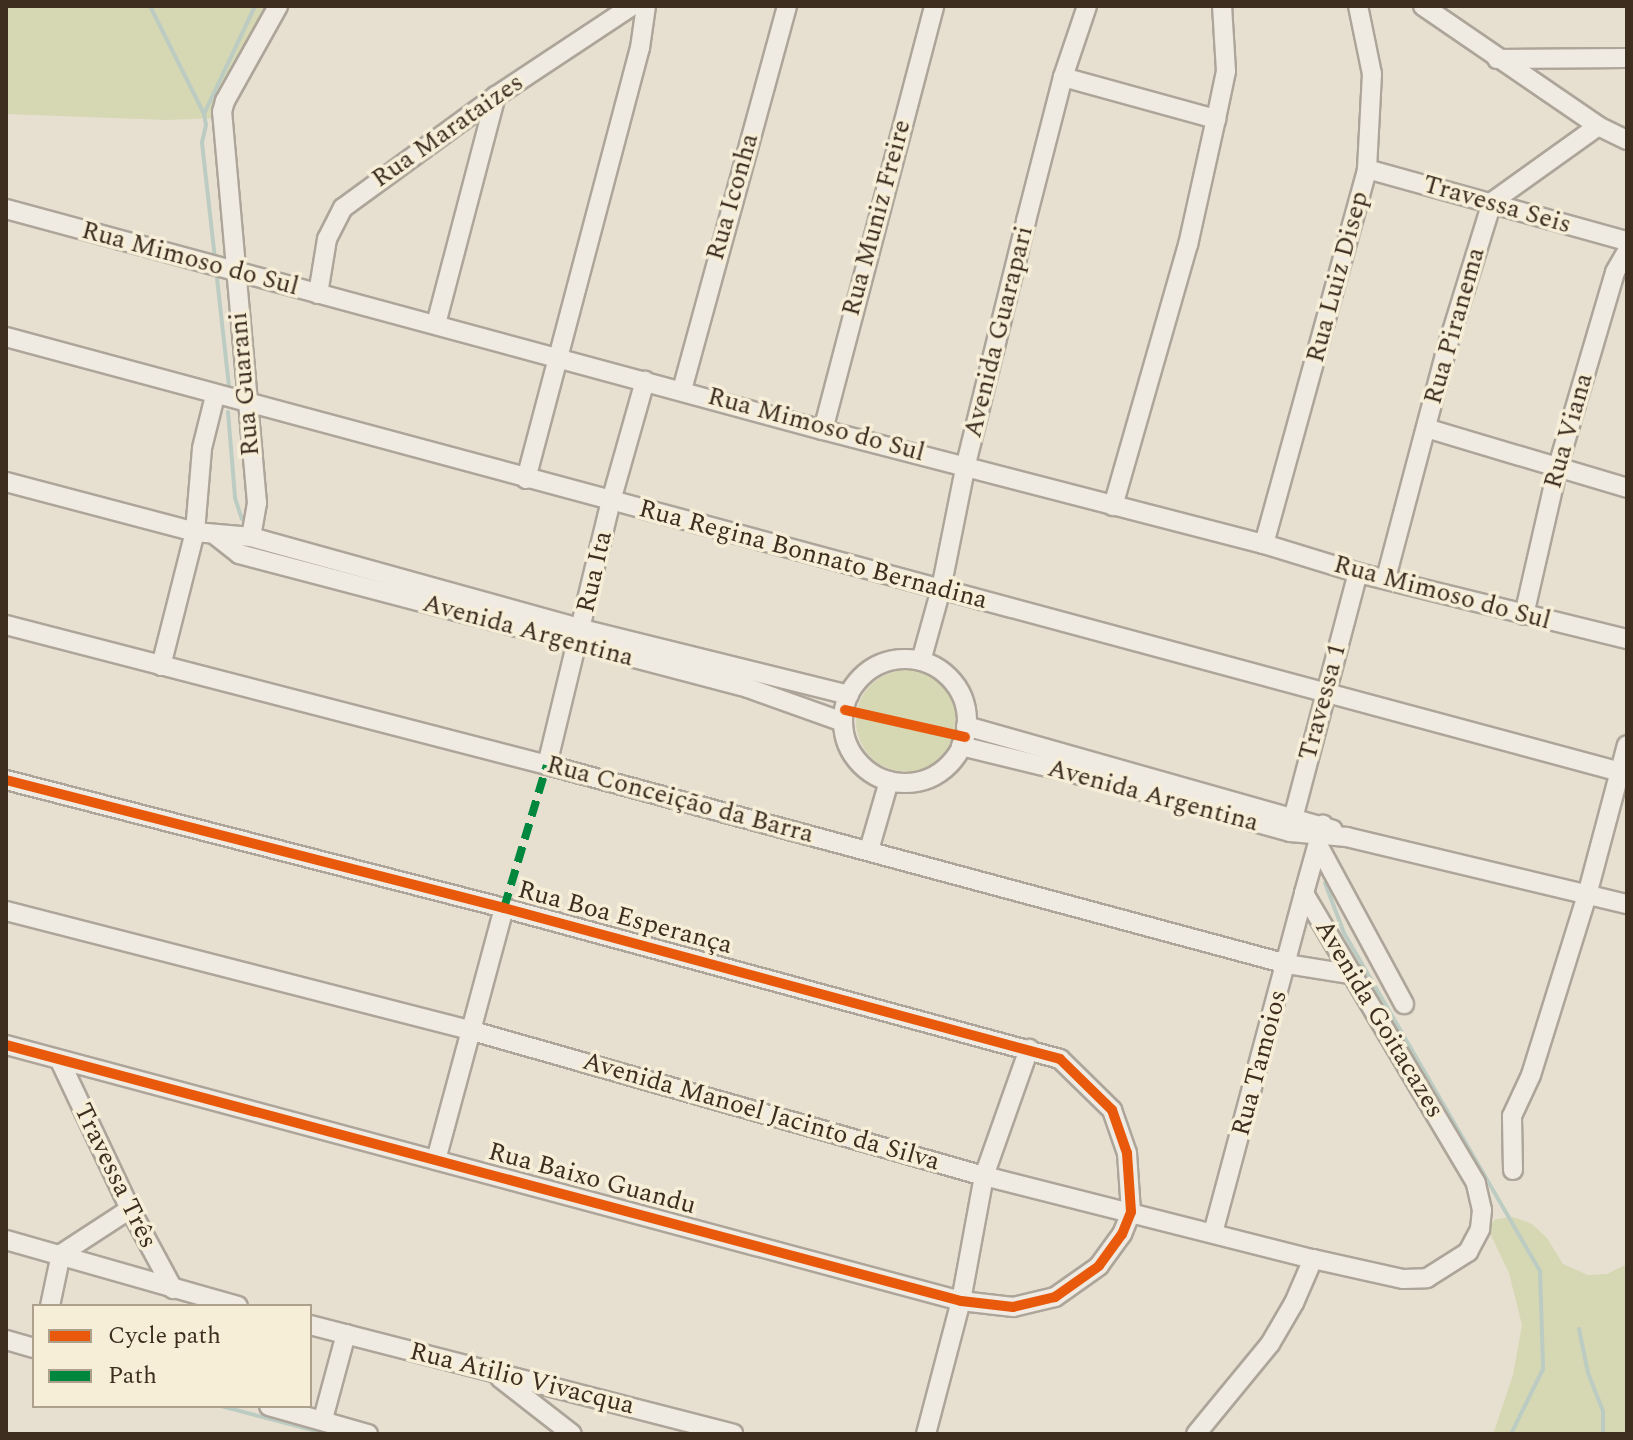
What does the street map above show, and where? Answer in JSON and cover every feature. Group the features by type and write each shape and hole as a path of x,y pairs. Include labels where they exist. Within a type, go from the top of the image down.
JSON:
{"street":[{"name":"Rua Guarani","path":"251,537 257,503 222,112 278,6"},
{"name":"Rua Marataizes","path":"318,294 327,239 343,208 496,96 632,6"},
{"path":"526,479 640,48 646,6"},
{"name":"Rua Iconha","path":"682,390 723,229 787,6"},
{"name":"Rua Muniz Freire","path":"823,430 934,6"},
{"name":"Avenida Guarapari","path":"921,661 941,589 966,464 1063,77 1087,6"},
{"path":"1113,506 1188,245 1216,119 1226,71 1222,6"},
{"name":"Rua Luiz Disep","path":"1264,544 1367,169 1372,74 1358,6"},
{"path":"1423,6 1598,126 1627,140"},
{"path":"1497,59 1627,58"},
{"path":"1063,77 1216,119"},
{"path":"436,324 496,96"},
{"path":"1492,202 1598,126"},
{"name":"Travessa Seis","path":"1367,169 1627,241"},
{"name":"Rua Piranema","path":"1386,578 1492,202"},
{"name":"Rua Mimoso do Sul","path":"6,209 823,430 966,464 1113,506 1264,544 1358,573 1627,639"},
{"name":"Rua Viana","path":"1524,615 1558,466 1615,272 1627,251"},
{"name":"Rua Regina Bonnato Bernadina","path":"6,337 215,396 1620,772"},
{"name":"Rua Ita","path":"547,765 581,637 611,501 645,381"},
{"path":"161,666 195,532 202,448 215,396"},
{"path":"1426,428 1627,488"},
{"name":"Avenida Argentina","path":"6,482 195,532 251,537 785,699 843,722"},
{"name":"Avenida Argentina","path":"215,535 239,554 581,637 849,695"},
{"name":"Travessa 1","path":"1291,824 1358,573"},
{"name":"Rua Conceição da Barra","path":"6,625 869,850 1287,964 1355,975"},
{"path":"899,660 921,661 942,672 957,688 966,709 961,746 951,762 933,776 912,783 889,781 860,763 848,744 843,722 849,695 859,680 877,666 899,660"},
{"name":"Avenida Argentina","path":"966,726 1320,835 1347,837 1627,904"},
{"path":"1513,1170 1512,1116 1531,1075 1587,895 1627,745"},
{"name":"Avenida Argentina","path":"961,746 1291,824"},
{"name":"Rua Boa Esperança","path":"6,780 504,908 1060,1059 1112,1110 1127,1153 1131,1212"},
{"path":"869,850 889,781"},
{"path":"1320,835 1404,1004"},
{"name":"Avenida Goitacazes","path":"1320,835 1304,893 1476,1183 1482,1210"},
{"name":"Rua Tamoios","path":"1213,1233 1304,893"},
{"path":"436,1160 504,908"},
{"name":"Avenida Manoel Jacinto da Silva","path":"6,911 469,1030 984,1176 1403,1279 1427,1278 1468,1252 1480,1229 1482,1210"},
{"name":"Rua Baixo Guandu","path":"6,1045 961,1301 1013,1307 1055,1297 1099,1266 1122,1234 1131,1212"},
{"path":"926,1434 961,1301 984,1176 1029,1049"},
{"name":"Travessa Três","path":"60,1061 130,1209 173,1289"},
{"path":"50,1304 61,1254 130,1209"},
{"path":"6,1240 230,1304"},
{"path":"1196,1434 1270,1344 1294,1303 1313,1259"},
{"name":"Rua Atilio Vivacqua","path":"312,1326 733,1434"},
{"path":"323,1419 346,1334"},
{"path":"6,1340 32,1347"},
{"path":"491,1371 572,1434"},
{"path":"277,1408 368,1434"}],"green space":[{"path":"6,6 269,6 217,118 167,120 6,114"},
{"path":"907,670 936,678 950,692 958,721 950,750 936,764 907,772 878,764 864,750 856,721 864,692 878,678"},
{"path":"1513,1217 1532,1224 1547,1238 1563,1264 1588,1275 1607,1274 1627,1264 1627,1434 1493,1434 1513,1375 1522,1325 1509,1273 1487,1227 1496,1219"}],"waterway":[{"path":"150,6 204,114 206,125 202,143 215,258"},
{"path":"204,114 255,6"},
{"path":"217,278 229,387"},
{"path":"228,412 235,498 242,519"},
{"path":"1325,883 1344,933 1540,1271 1543,1369 1511,1434"},
{"path":"1579,1329 1588,1373 1603,1411 1603,1434"},
{"path":"229,1408 327,1434"}],"marked path":[{"path":"504,908 547,765"}],"cycle path":[{"path":"845,710 965,737"},
{"path":"6,780 504,908 1060,1059 1112,1110 1127,1153 1131,1212 1122,1234 1099,1266 1055,1297 1013,1307 961,1301 6,1045"}]}
